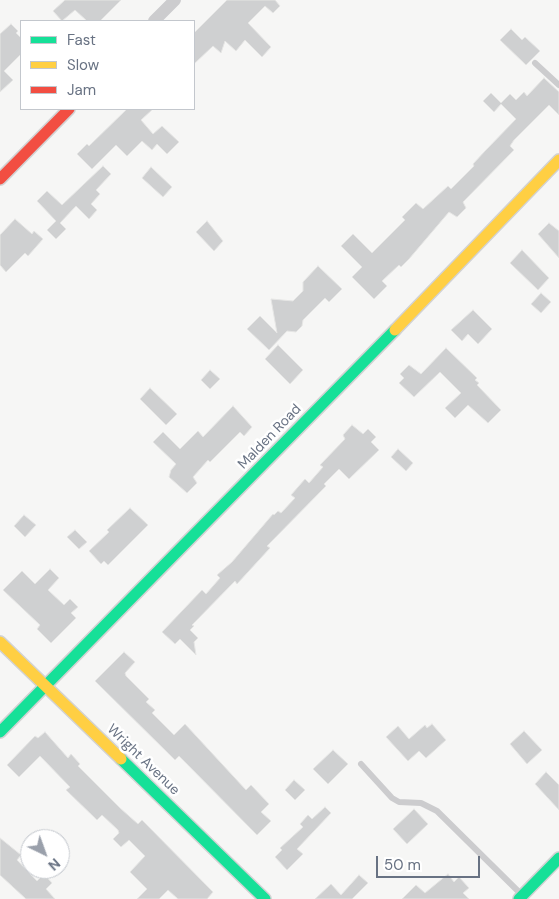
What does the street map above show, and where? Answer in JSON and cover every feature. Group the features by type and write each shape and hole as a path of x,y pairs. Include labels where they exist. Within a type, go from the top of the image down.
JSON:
{"street":[{"path":"155,20 175,0"},
{"path":"0,179 68,110"},
{"name":"Malden Road","path":"0,732 290,438 559,160"},
{"name":"Wright Avenue","path":"0,642 265,899"},
{"path":"521,897 559,858"}],"lane":[{"path":"535,63 559,85"},
{"path":"360,764 392,798 399,802 421,803 437,811 521,897"}],"building":[{"path":"65,0 121,0 101,20 86,20 75,10 61,20 53,11"},
{"path":"227,0 275,0 280,6 273,13 265,6 248,23 271,47 262,57 245,40 236,51 225,41 221,53 213,46 195,63 195,32"},
{"path":"11,24 18,31 16,33 20,37 20,55 4,71 13,80 0,92 0,34"},
{"path":"511,29 522,40 525,37 540,51 526,65 500,40"},
{"path":"544,78 559,92 559,115 549,105 514,140 510,146 514,150 463,202 466,208 457,217 449,212 409,259 401,267 399,265 382,281 387,286 374,299 352,277 362,267 341,246 353,234 372,253 405,220 402,217 416,203 423,209 448,186 451,189 516,119 501,104 494,112 483,101 491,93 501,103 510,94 516,100 524,92 527,96"},
{"path":"126,110 152,110 141,120 153,134 162,126 179,142 167,154 157,144 152,150 142,141 127,156 116,145 92,169 77,154 87,144 89,146"},
{"path":"103,166 111,174 96,190 100,194 91,204 97,210 89,219 76,206 60,223 66,229 56,239 47,230 56,221 37,201 47,191 62,205"},
{"path":"151,167 172,187 163,197 142,178"},
{"path":"15,219 32,234 34,231 43,239 28,256 25,253 6,272 0,265 0,235"},
{"path":"207,221 223,241 214,251 196,232"},
{"path":"549,223 559,231 559,258 538,234"},
{"path":"522,250 549,278 538,290 510,263"},
{"path":"318,266 342,289 329,302 325,298 303,320 302,326 296,332 287,331 269,350 247,329 260,316 277,333 271,299 293,301 303,291 303,282"},
{"path":"541,293 551,302 541,313 531,304"},
{"path":"473,310 492,329 478,344 468,334 462,341 451,330"},
{"path":"278,345 303,370 290,384 265,359"},
{"path":"446,348 477,378 475,380 479,383 477,385 501,410 488,423 468,405 455,418 445,408 461,393 440,372 414,397 399,383 404,378 400,374 409,365 421,374"},
{"path":"210,370 220,379 210,389 201,380"},
{"path":"150,388 177,414 166,425 140,399"},
{"path":"233,406 252,427 244,436 240,432 210,462 208,460 193,477 197,483 187,493 169,477 171,470 176,464 153,442 163,432 180,449 198,431 203,437"},
{"path":"352,425 363,434 368,429 376,437 371,442 379,450 349,479 339,469 324,484 326,486 267,546 270,548 237,584 235,581 192,625 194,626 190,630 198,638 194,642 196,655 180,639 175,644 162,632 202,590 206,594 220,578 217,575 232,562 273,514 278,511 281,513 295,498 291,495 305,479 309,483 323,467 320,465 345,439 343,435"},
{"path":"398,449 413,463 406,471 391,457"},
{"path":"130,508 148,525 108,565 104,561 101,564 89,551"},
{"path":"24,515 36,525 25,537 14,526"},
{"path":"75,530 87,542 79,549 67,537"},
{"path":"50,569 59,578 48,590 64,605 70,599 78,607 71,613 76,618 51,643 37,629 40,625 3,590 22,571 35,584"},
{"path":"124,652 135,662 125,673 126,676 149,699 146,702 155,710 152,713 174,735 185,724 246,790 251,785 269,804 261,812 271,821 257,835 179,756 175,760 95,681"},
{"path":"432,724 446,740 426,758 419,751 408,761 386,737 398,726 409,739 425,725 427,728"},
{"path":"524,731 542,750 527,764 510,744"},
{"path":"45,732 68,758 71,754 80,764 78,766 120,808 138,824 142,820 213,892 207,899 178,899 168,890 159,899 137,899 147,889 130,872 145,856 129,840 121,847 113,839 119,833 118,830 102,815 97,820 66,790 70,787 40,756 19,777 7,765 35,736 38,738"},
{"path":"333,750 348,764 328,784 313,769"},
{"path":"546,772 559,785 559,810 535,784"},
{"path":"294,780 305,790 295,800 285,790"},
{"path":"325,807 331,813 297,849 303,854 287,870 275,857 282,850 280,848 303,827 300,824 308,815 312,819"},
{"path":"414,809 428,824 407,844 393,829"},
{"path":"0,838 20,854 17,860 20,863 20,879 35,879 37,881 39,879 48,879 52,883 46,889 55,899 26,899 0,875"},
{"path":"448,874 454,882 459,877 469,888 463,893 469,899 402,899 416,885 425,893"},
{"path":"359,875 368,883 352,899 315,899 331,884 341,895"}],"traffic: fast":[{"path":"0,732 395,330"},
{"path":"121,759 265,899"},
{"path":"519,899 559,858"}],"traffic: slow":[{"path":"395,330 559,160"},
{"path":"0,642 121,759"}],"traffic: jam":[{"path":"0,179 68,110"}]}
